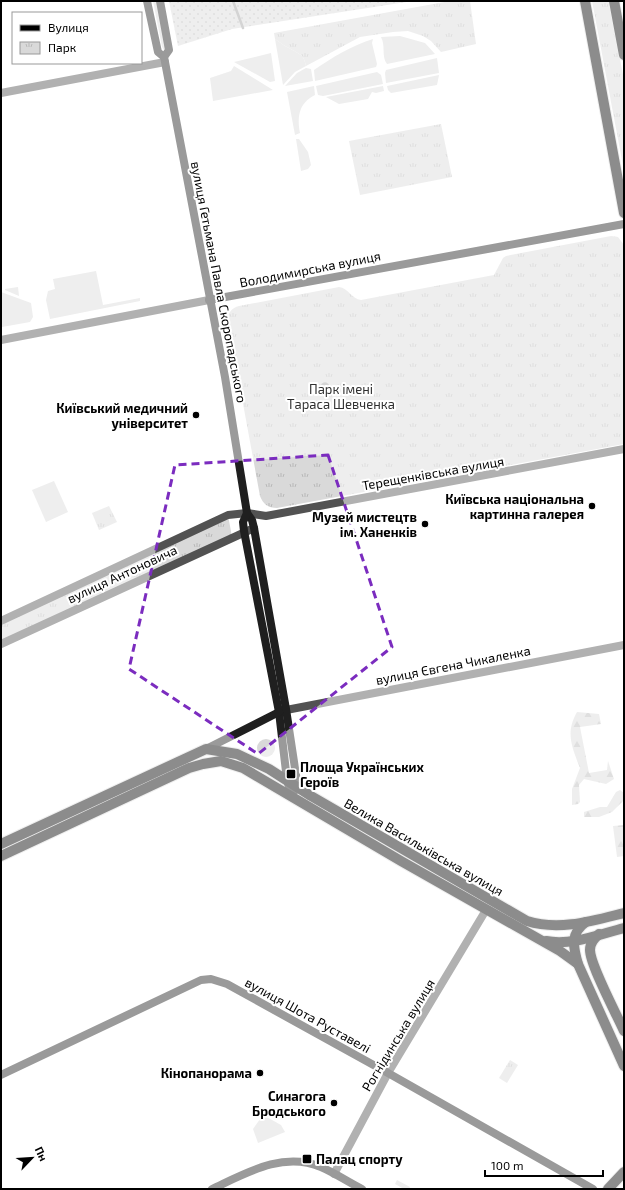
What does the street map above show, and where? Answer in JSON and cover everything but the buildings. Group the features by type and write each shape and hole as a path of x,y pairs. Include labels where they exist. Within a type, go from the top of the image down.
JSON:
{"main road":[{"name":"вулиця Гетьмана Павла Скоропадського","path":"148,1 158,52 165,59"},
{"name":"вулиця Гетьмана Павла Скоропадського","path":"160,1 169,50 165,59 234,429 247,513 252,520 254,528 282,710"},
{"path":"585,1 624,213"},
{"path":"614,1 624,55"},
{"name":"Володимирська вулиця","path":"209,300 624,224"},
{"name":"вулиця Гетьмана Павла Скоропадського","path":"247,513 243,522 244,532 282,710"},
{"path":"1,844 206,749 282,710"},
{"path":"282,710 287,780 292,797"},
{"path":"282,710 298,788 292,797"},
{"name":"Велика Васильківська вулиця","path":"206,749 237,754 268,769 298,788 527,921 549,926 586,922 624,913"},
{"name":"Велика Васильківська вулиця","path":"1,856 189,768 212,762 229,763 260,776 292,797 536,939 560,951 578,964"},
{"path":"586,922 577,929 573,940 578,964 624,1066"},
{"name":"Велика Васильківська вулиця","path":"536,939 560,942 624,928"},
{"path":"599,934 591,944 590,951 594,965 624,1031"},
{"name":"вулиця Шота Руставелі","path":"1,1075 201,980 211,979 227,984 593,1189"},
{"path":"212,1189 262,1166 288,1162 311,1164 362,1189"},
{"path":"608,1189 624,1172"}],"street":[{"path":"142,64 165,59"},
{"path":"1,93 141,64"},
{"name":"Володимирська вулиця","path":"1,340 209,300"},
{"name":"Терещенківська вулиця","path":"247,513 266,516 624,449"},
{"name":"вулиця Антоновича","path":"1,621 228,515 247,513"},
{"name":"вулиця Антоновича","path":"1,644 254,528"},
{"name":"вулиця Євгена Чикаленка","path":"282,710 624,645"},
{"name":"Рогнідинська вулиця","path":"334,1174 388,1073 486,910"}],"highlighted area":[{"path":"328,455 392,647 258,754 129,669 175,465"}],"green space":[{"path":"153,1 157,1 166,47 164,50 162,47"},
{"path":"169,1 413,1 232,29 178,46"},
{"path":"450,1 470,1 476,44 441,52 431,41 423,36 408,31 393,32 360,37 306,66 304,59 300,55 275,39 274,33"},
{"path":"592,1 609,1 624,80 624,171"},
{"path":"400,36 425,43 435,54 387,64 384,58 381,37"},
{"path":"275,39 300,55 304,59 306,66 295,72 283,85"},
{"path":"373,39 372,43 377,64 376,67 315,81 314,70 342,52"},
{"path":"271,53 275,81 270,82 234,62"},
{"path":"437,58 439,73 386,83 386,70"},
{"path":"234,66 273,90 213,101 210,78 231,71"},
{"path":"306,68 311,69 313,81 285,86 297,73"},
{"path":"377,72 381,75 383,84 323,96 318,95 316,86"},
{"path":"439,75 437,85 391,93 388,90 387,86"},
{"path":"314,86 315,95 302,106 299,116 300,133 295,135 287,92"},
{"path":"383,86 384,91 376,93 372,92 368,99 339,104 326,97"},
{"path":"441,124 452,177 360,195 349,141"},
{"path":"296,139 299,139 308,152 311,165 308,169 301,171"},
{"name":"Парк імені Тараса Шевченка","path":"611,236 618,237 624,245 624,444 277,508 266,505 260,496 228,322 229,314 234,308 339,287 345,289 355,298 361,300 494,275 503,258 506,256"},
{"path":"96,271 103,305 140,298 140,301 50,319 46,300 48,291 55,289 53,279"},
{"path":"18,287 19,296 5,290 5,289"},
{"path":"1,292 31,303 33,317 30,322 2,327"},
{"path":"54,481 68,512 46,522 32,490"},
{"path":"109,506 117,522 99,530 92,513"},
{"path":"228,515 232,537 1,644 1,621"},
{"path":"577,712 599,714 601,724 580,727 589,773 607,770 608,761 614,779 606,784 584,779 579,785 580,802 572,805 572,789 580,768 571,740 571,727"},
{"path":"266,739 272,742 275,748 272,754 266,757 260,754 257,748 260,742"},
{"path":"620,790 624,793 624,800 612,812 599,817 584,817 584,812 600,807 607,807 616,792"},
{"path":"624,825 624,856 617,857 613,826"},
{"path":"510,1060 518,1065 507,1083 499,1078"},
{"path":"263,1115 281,1125 285,1132 258,1143 253,1129"},
{"path":"397,1180 410,1187 409,1189 404,1189 395,1184"}],"shaded area":[{"path":"325,382 330,387 325,392 320,387"}],"waterway":[{"path":"233,1 243,28"}],"place":[{"name":"Київський медичний університет","path":"196,415"},
{"name":"Київська національна картинна галерея","path":"592,506"},
{"name":"Музей мистецтв ім. Ханенків","path":"425,524"},
{"name":"Площа Українських Героїв","path":"291,774"},
{"name":"Кінопанорама","path":"260,1073"},
{"name":"Синагога Бродського","path":"334,1103"},
{"name":"Палац спорту","path":"307,1159"}]}
